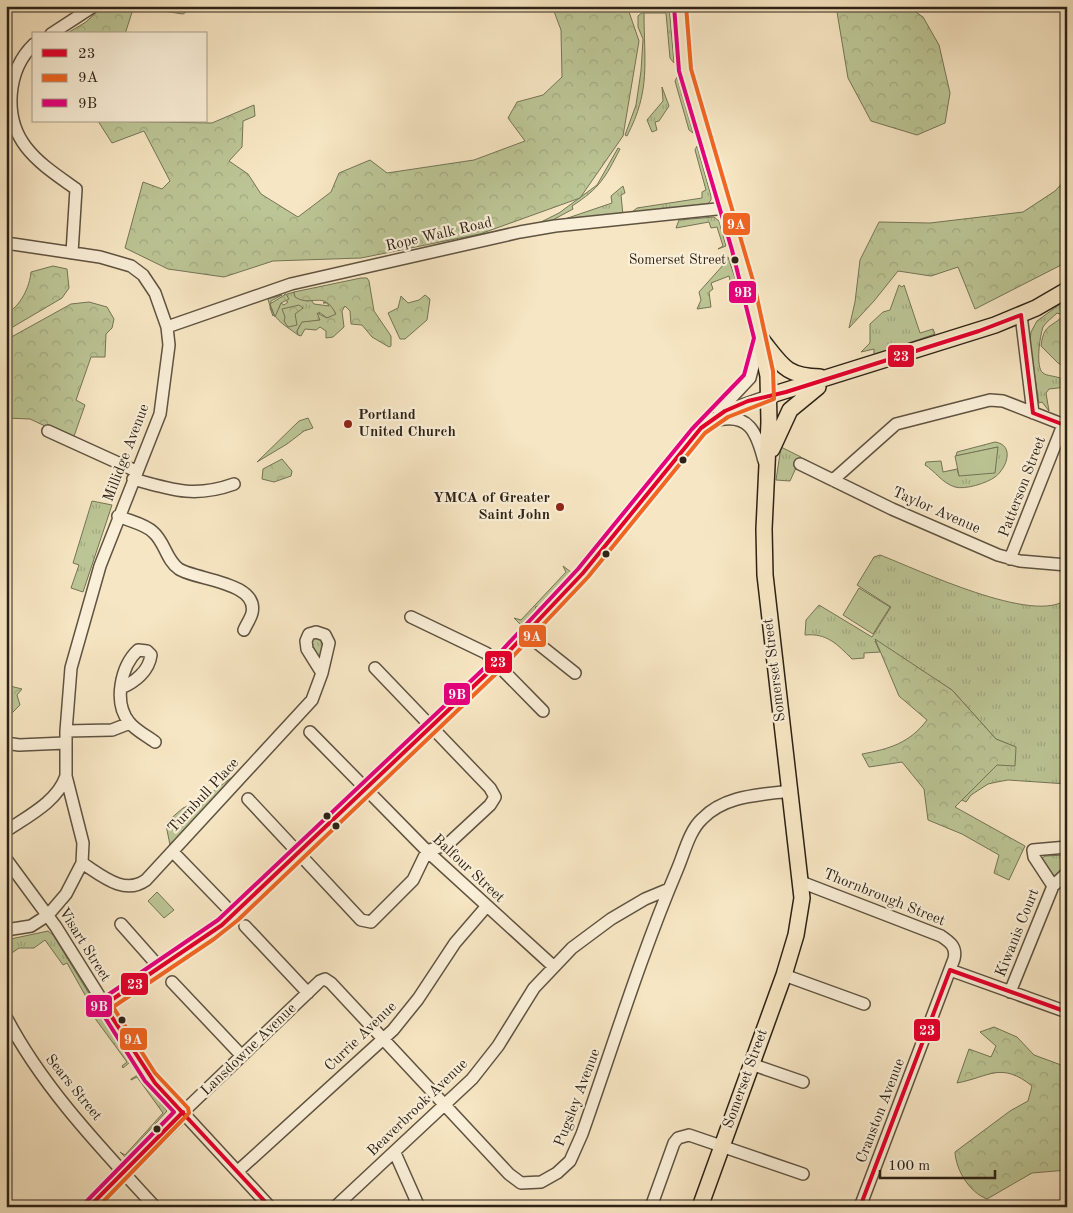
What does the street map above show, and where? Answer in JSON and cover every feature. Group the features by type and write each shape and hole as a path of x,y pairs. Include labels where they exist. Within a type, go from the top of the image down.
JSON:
{"main road":[{"name":"Somerset Street","path":"680,6 686,70 748,285 768,376 765,575 777,694 801,882 801,911 784,975 750,1064 700,1207"},
{"path":"768,396 832,378 978,331 1021,315 1067,290"},
{"path":"760,338 785,368 795,375 832,378"},
{"path":"767,467 790,410 802,398 832,378"},
{"name":"Lansdowne Avenue","path":"88,1207 183,1112"}],"street":[{"path":"54,32 94,6"},
{"path":"32,46 24,55 16,71 11,93 12,111 17,130 26,146 44,166 76,189 72,253"},
{"name":"Rope Walk Road","path":"167,327 291,284 520,232 550,226 726,208"},
{"name":"Millidge Avenue","path":"8,245 113,260 137,270 155,293 167,327 169,345 160,414 118,516 100,566 74,653 67,698 66,776 83,843 82,863"},
{"path":"1021,315 1033,413"},
{"path":"104,1005 211,934 234,915 497,664 583,573 708,423 750,378 760,338"},
{"path":"708,423 735,406 768,396"},
{"path":"833,480 888,429 900,422 995,400 1065,426"},
{"path":"708,423 728,418 737,419 748,424 758,440 767,467"},
{"name":"Patterson Street","path":"1010,559 1065,426"},
{"path":"48,431 135,475 185,492 204,492 234,484"},
{"name":"Taylor Avenue","path":"800,464 892,509 1010,559 1067,565"},
{"path":"118,516 154,532 170,561 182,571 227,584 243,592 252,605 252,613 244,630"},
{"path":"411,617 486,653 543,711"},
{"path":"526,634 576,673"},
{"path":"248,799 362,920 371,922 413,880 427,851 448,844 490,805 494,797 490,788 375,668"},
{"name":"Turnbull Place","path":"82,863 117,884 132,886 146,880 302,712 315,694 322,673"},
{"path":"120,688 120,706 130,723 155,742"},
{"path":"66,731 112,730 130,723"},
{"name":"Balfour Street","path":"310,732 427,851 486,907 553,966"},
{"path":"6,743 19,745 66,743"},
{"path":"6,831 54,797 63,786 66,776"},
{"name":"Pugsley Avenue","path":"325,979 384,1038 509,1174 521,1183 541,1182 557,1173 570,1161 582,1134 669,889 695,828 708,813 736,799 790,791"},
{"name":"Kiwanis Court","path":"1053,886 1034,856 1033,850 1067,848"},
{"path":"173,852 234,915"},
{"name":"Visart Street","path":"6,858 48,915 150,1077 270,1207"},
{"path":"6,930 31,926 48,915 66,894 82,863"},
{"name":"Kiwanis Court","path":"1010,992 1053,886 1067,873"},
{"name":"Thornbrough Street","path":"801,882 941,936 955,950 950,970"},
{"name":"Beaverbrook Avenue","path":"335,1207 395,1153 480,1070 498,1046 534,988 553,966 583,938 611,919 645,899 669,889"},
{"name":"Currie Avenue","path":"238,1172 384,1038 418,999 455,943 486,907"},
{"path":"121,924 160,968"},
{"path":"245,926 308,993"},
{"path":"950,970 1067,1012"},
{"name":"Cranston Avenue","path":"860,1207 950,970"},
{"path":"784,975 864,1004"},
{"name":"Lansdowne Avenue","path":"183,1112 325,979"},
{"path":"172,982 242,1056"},
{"name":"Sears Street","path":"6,1017 33,1063 123,1173 155,1207"},
{"path":"750,1064 803,1082"},
{"path":"651,1207 674,1143 678,1138 689,1135 803,1174"},
{"path":"395,1153 419,1207"}],"green space":[{"path":"103,6 134,6 126,32 69,32 86,22"},
{"path":"149,6 196,6 183,14 149,9"},
{"path":"552,6 627,6 639,41 623,136 580,198 480,234 361,258 273,261 224,277 168,269 125,248 143,182 162,189 170,181 144,131 112,143 99,122 212,123 254,105 255,116 243,121 242,147 229,161 248,174 261,194 298,217 331,192 339,173 370,160 387,173 474,160 525,141 508,118 517,102 543,95 562,77 561,30"},
{"path":"664,6 669,6 674,63 670,58 666,13 644,13 645,61 643,90 635,120 627,136 625,135 636,105 641,71 643,39 638,27 638,16 644,12 658,10"},
{"path":"836,6 907,6 923,17 939,45 950,93 945,123 917,135 871,121 848,78"},
{"path":"677,77 693,133 689,130 675,81"},
{"path":"662,87 669,106 659,121 655,122 657,130 652,132 647,120 663,101"},
{"path":"697,146 711,196 711,200 706,206 632,212 637,208 702,198 702,192 706,190 695,150"},
{"path":"618,148 620,149 610,168 596,188 572,206 573,209 549,222 537,224 559,213 597,185"},
{"path":"1067,178 1067,262 975,309 958,267 931,276 898,271 849,328 855,302 860,260 879,222 930,223 1023,212 1055,191"},
{"path":"623,186 625,193 621,195 623,215 559,221 612,203 611,196"},
{"path":"714,217 719,221 726,246 718,249 723,246 717,227 711,228 709,222 676,228 679,220"},
{"path":"728,257 739,290 731,284 729,276 711,283 713,289 709,292 711,307 697,309 701,300 699,292 725,263 721,259"},
{"path":"53,266 67,269 69,288 62,298 6,331 6,313 20,302 29,284 31,272"},
{"path":"367,278 369,281 374,311 391,336 391,346 389,347 372,337 362,325 351,324 350,311 345,306 342,311 344,327 333,337 326,338 326,331 320,327 316,330 305,329 301,336 298,335 297,331 302,322 320,320 317,313 327,318 336,314 326,302 301,300 295,297 294,292"},
{"path":"899,285 902,287 904,285 920,333 933,329 935,334 874,355 874,349 861,352 870,343 870,324 883,312 890,310"},
{"path":"294,292 294,294 307,301 311,300 314,304 329,306 327,303 323,303 327,302 333,307 336,315 327,318 319,312 320,320 300,325 297,331 298,335 283,324 274,314 281,303 284,305 288,302 285,300 288,299 286,294"},
{"path":"286,294 289,299 281,303 275,317 270,304"},
{"path":"282,295 271,301 270,306 268,299"},
{"path":"425,295 430,299 427,320 405,339 400,339 388,313 398,308 401,296 408,303 419,300"},
{"path":"1067,299 1067,310 1063,315 1057,313 1046,323 1041,337 1039,365 1043,373 1065,380 1064,366 1067,368 1067,387 1049,389 1046,393 1049,411 1042,402 1039,403 1030,341 1031,332 1037,321"},
{"path":"89,302 107,307 114,319 112,328 106,334 105,357 91,357 76,400 85,405 73,439 30,419 6,418 6,340 71,304"},
{"path":"299,305 303,308 295,314 297,325 288,327 284,321 285,317 282,309"},
{"path":"1067,310 1067,368 1058,363 1041,346 1044,332"},
{"path":"308,418 313,428 304,431 257,462 299,421"},
{"path":"995,442 1005,447 1007,452 1006,463 995,477 981,484 964,488 955,487 946,483 925,465 926,462 941,461 943,472 957,469 959,476 998,447 956,456 957,452"},
{"path":"781,447 801,457 790,481 776,480"},
{"path":"998,447 995,473 959,476 955,456"},
{"path":"282,459 292,471 291,476 274,482 262,479 263,469"},
{"path":"92,501 112,505 83,592 71,588 79,565 73,563"},
{"path":"880,555 947,582 1004,601 1029,605 1051,605 1067,599 1067,784 1008,780 988,784 971,795 966,802 962,800 1015,747 996,739 952,690 875,641 880,652 864,653 864,658 852,659 836,644 826,638 805,635 806,620 819,605 872,637 891,607 857,585 874,557"},
{"path":"563,566 571,572 539,606 535,607 521,625 514,618 521,620 566,572"},
{"path":"859,588 890,607 873,634 843,615"},
{"path":"315,637 322,640 324,644 320,657 310,647 311,640"},
{"path":"875,639 952,690 996,739 1016,747 1015,766 997,765 955,807 1025,846 1009,880 994,873 999,855 962,834 928,820 924,789 902,762 869,767 862,754 881,750 906,740 927,720 899,696"},
{"path":"6,685 22,689 17,695 20,705 11,714 6,711"},
{"path":"235,775 170,845 166,825 168,821 183,808 201,800"},
{"path":"1067,855 1067,870 1058,879 1044,865 1041,859 1045,856"},
{"path":"157,892 174,910 164,918 148,901"},
{"path":"48,931 53,935 96,1005 93,1009 67,963 63,965 45,940 34,948 19,948 6,957 6,940"},
{"path":"98,1011 130,1062 123,1068 122,1066 127,1062 94,1017"},
{"path":"994,1027 1017,1037 1034,1055 1064,1066 1067,1072 1067,1170 1032,1173 987,1199 980,1196 969,1186 958,1166 955,1152 1010,1111 1028,1101 1032,1086 1021,1078 1003,1072 957,1083 969,1049 991,1057 996,1046 980,1032"},
{"path":"138,1075 167,1111 125,1157 120,1152 125,1155 163,1113 137,1077 131,1080"},
{"path":"911,1202 935,1207 894,1207"}],"transit line":[{"name":"9B","path":"85,1203 174,1112 145,1081 99,1008 99,1001 218,920 493,660 578,569 692,429 744,375 754,338 732,250 679,71 674,6"},
{"name":"9A","path":"98,1207 189,1113 188,1108 155,1073 113,1007 214,939 238,920 502,668 588,577 705,433 728,417 774,399 773,371 754,284 691,69 686,6"},
{"name":"23","path":"270,1207 155,1083 104,1005 222,925 497,664 583,573 701,428 725,411 748,401 786,392 979,331 1021,315 1033,413 1067,426"},
{"name":"23","path":"860,1207 950,970 1067,1012"},
{"name":"23","path":"89,1207 183,1112"}],"place":[{"name":"Somerset Street","path":"735,260"},
{"name":"Portland United Church","path":"348,424"},
{"name":"YMCA of Greater Saint John","path":"560,507"}]}
